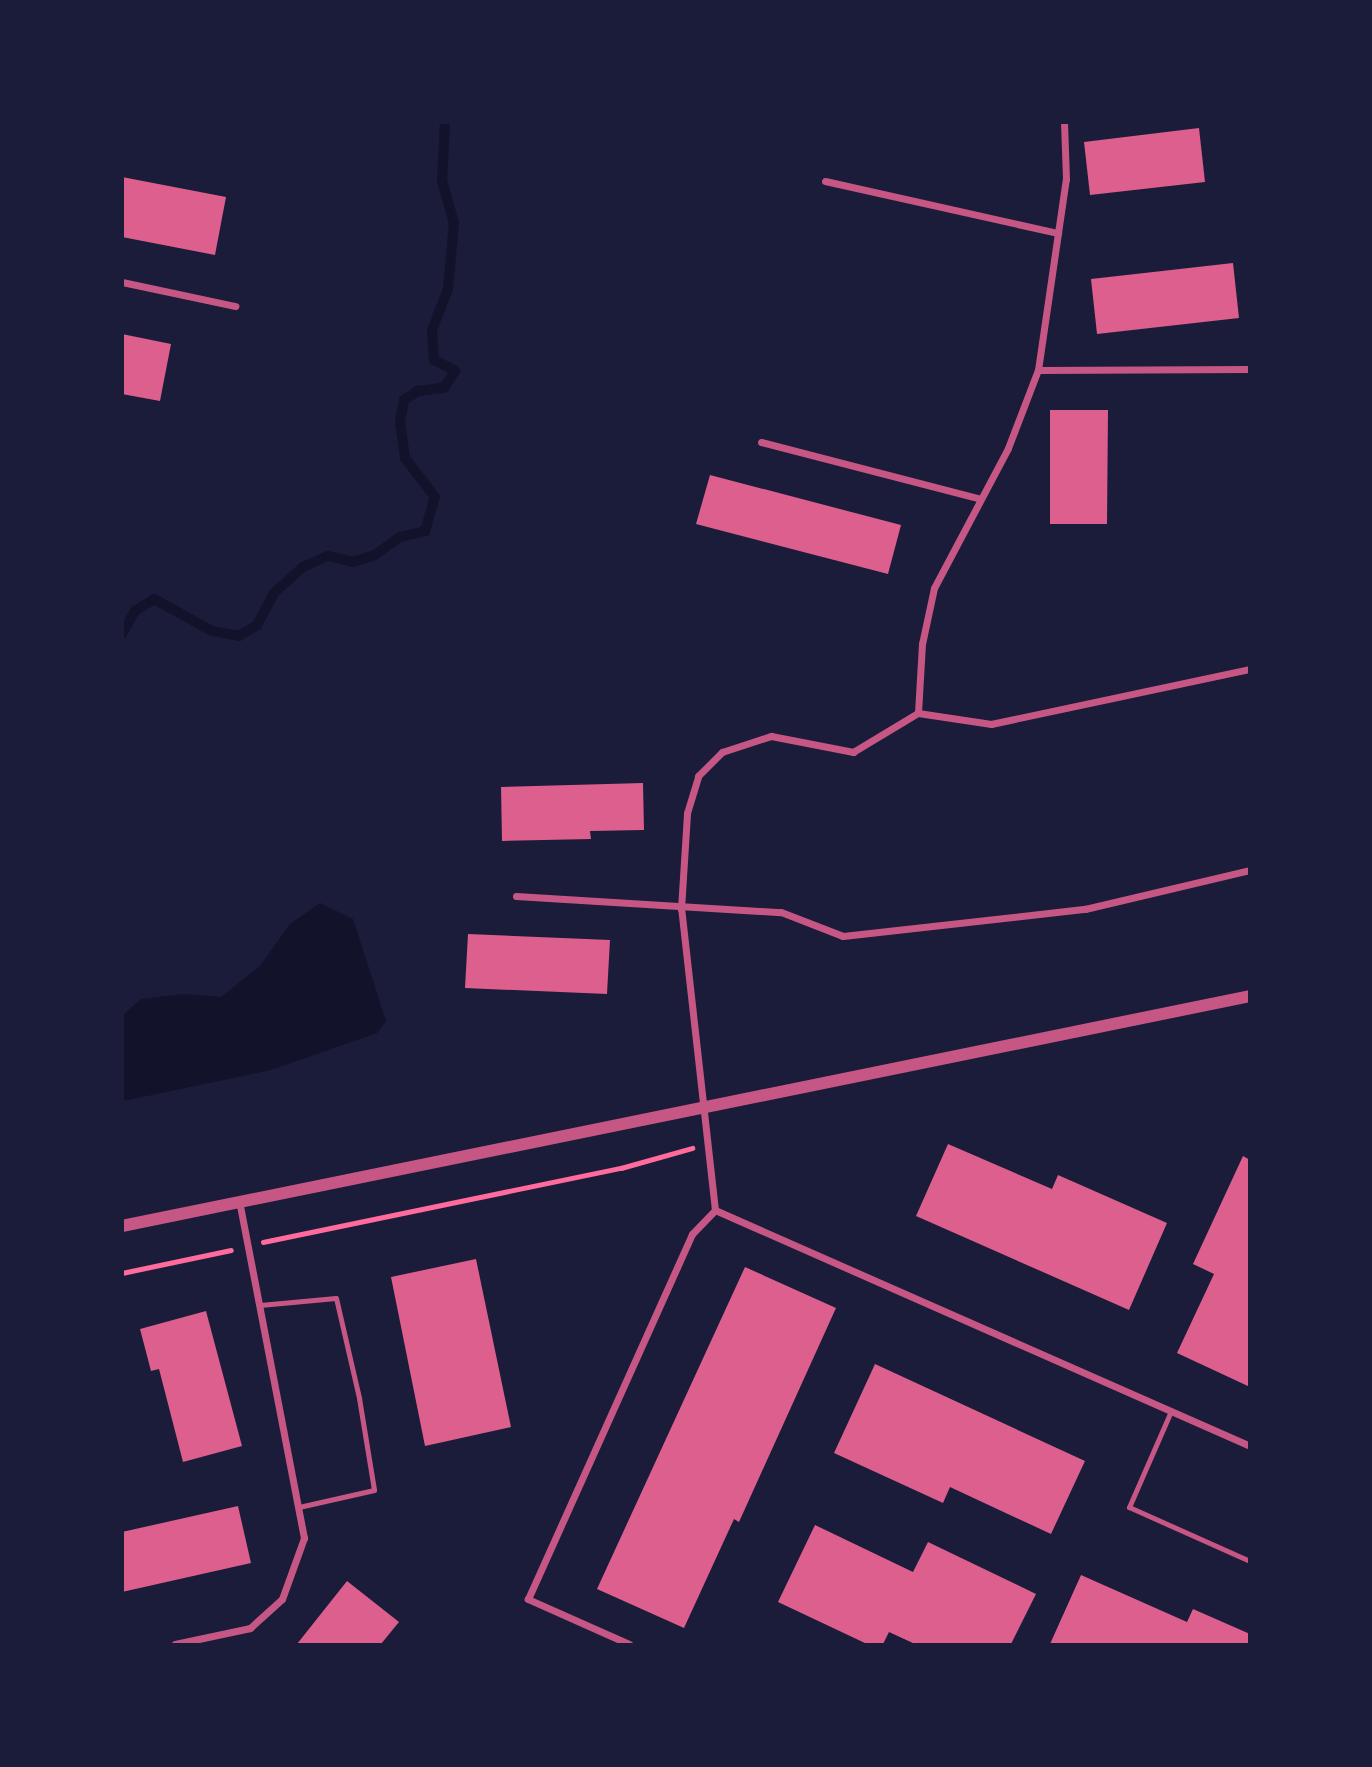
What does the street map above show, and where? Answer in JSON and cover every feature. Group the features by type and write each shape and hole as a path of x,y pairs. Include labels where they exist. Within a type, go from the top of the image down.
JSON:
{"street":[{"path":"918,713 922,644 934,588 978,498 1008,448 1038,370 1066,179 1064,122"},
{"path":"825,181 1058,233"},
{"path":"122,282 235,306"},
{"path":"1038,370 1250,369"},
{"path":"761,442 978,498"},
{"path":"715,1210 681,909 687,813 698,776 722,752 771,736 853,752 918,713 991,724 1250,669"},
{"path":"516,896 681,909 781,912 843,936 1085,909 1250,870"},
{"path":"122,1226 1250,994"},
{"path":"174,1644 250,1628 282,1599 304,1538 239,1202"},
{"path":"715,1210 1250,1446"},
{"path":"629,1644 528,1599 692,1234 715,1210"}],"lane":[{"path":"260,1305 336,1298 359,1398 374,1490 299,1507"},
{"path":"1171,1411 1129,1507 1250,1561"}],"path":[{"path":"122,1273 621,1168 707,1145"}],"shaded area":[{"path":"320,903 353,919 386,1021 377,1033 271,1070 123,1101 123,1015 141,999 184,994 221,997 260,966 290,924"}],"building":[{"path":"1199,128 1205,182 1090,195 1084,142"},
{"path":"122,177 226,197 215,255 122,237"},
{"path":"1233,263 1239,318 1097,334 1091,279"},
{"path":"122,334 171,344 160,401 122,394"},
{"path":"1050,410 1108,410 1107,524 1050,524"},
{"path":"710,475 901,525 888,574 696,524"},
{"path":"643,783 644,830 590,831 591,839 502,841 501,787"},
{"path":"468,934 610,940 607,994 465,988"},
{"path":"948,1144 1052,1189 1058,1175 1167,1223 1129,1310 916,1216"},
{"path":"1243,1156 1250,1160 1250,1387 1177,1353 1214,1274 1193,1264"},
{"path":"476,1259 511,1427 425,1446 391,1277"},
{"path":"745,1267 836,1308 739,1522 734,1519 684,1628 597,1589"},
{"path":"206,1311 242,1446 183,1462 159,1369 151,1371 140,1329"},
{"path":"875,1364 1085,1461 1051,1534 950,1487 943,1503 834,1453"},
{"path":"238,1506 251,1563 122,1592 122,1532"},
{"path":"815,1525 913,1572 928,1542 1036,1594 1011,1644 915,1644 889,1632 883,1644 867,1644 778,1602"},
{"path":"1081,1575 1187,1622 1193,1609 1250,1634 1250,1644 1050,1644"},
{"path":"347,1581 399,1622 381,1644 297,1644"}],"waterway":[{"path":"122,634 135,611 154,599 212,631 239,636 257,625 274,593 303,567 328,556 353,562 375,555 400,537 425,531 435,497 405,458 400,421 404,400 418,391 444,388 455,371 434,360 432,330 448,289 454,223 442,181 445,122"}]}
